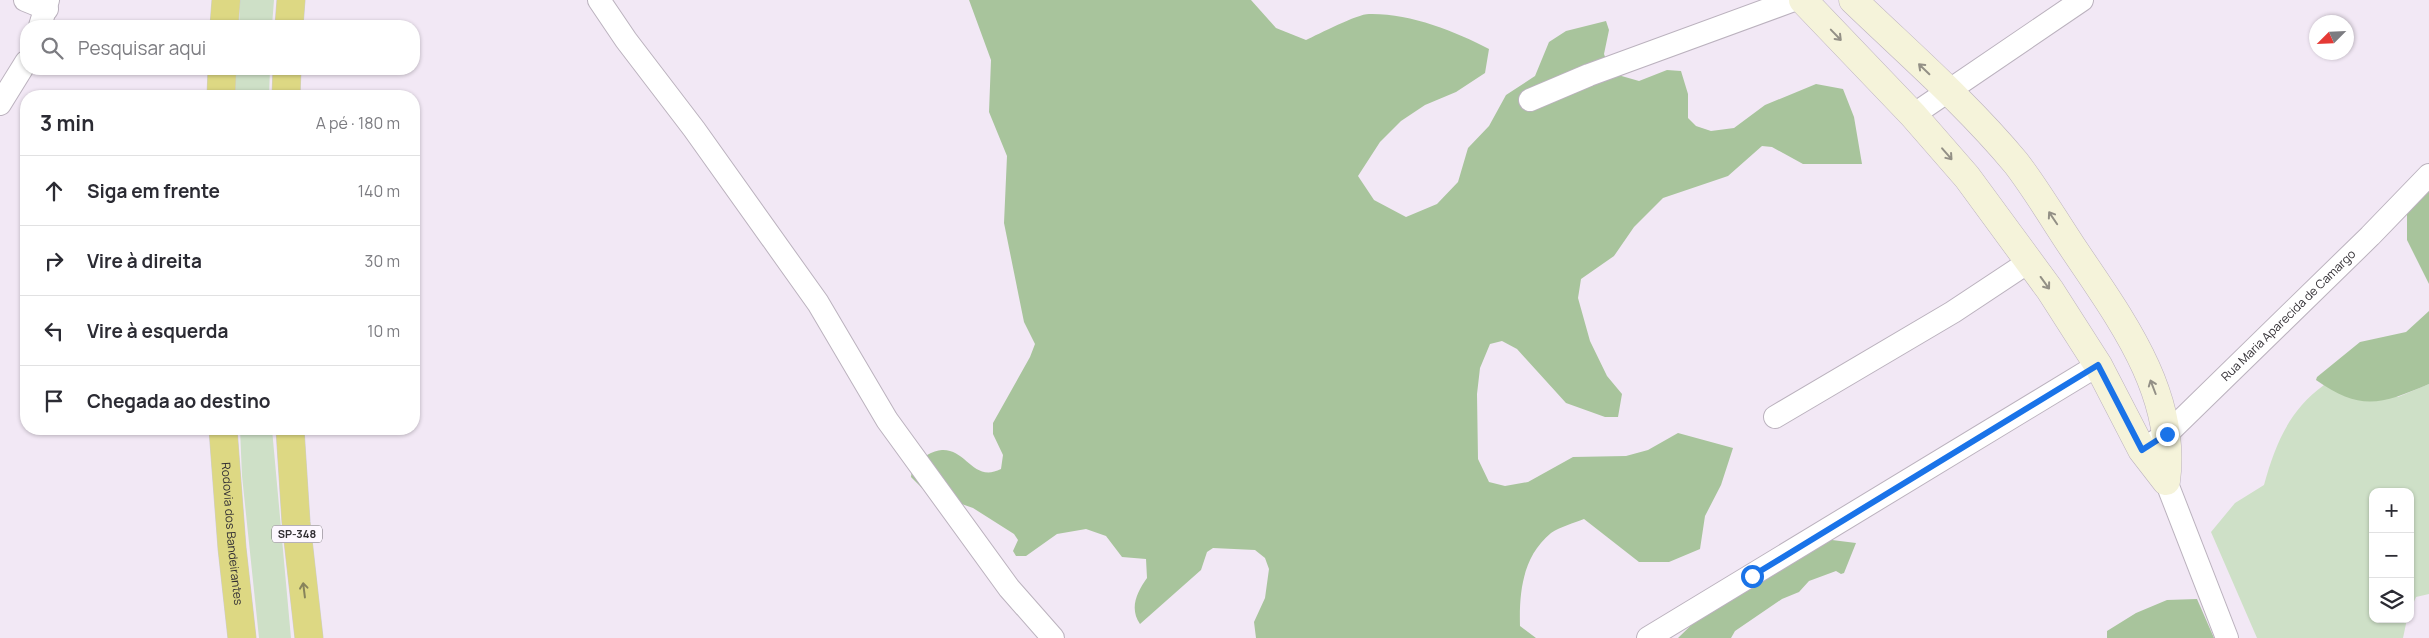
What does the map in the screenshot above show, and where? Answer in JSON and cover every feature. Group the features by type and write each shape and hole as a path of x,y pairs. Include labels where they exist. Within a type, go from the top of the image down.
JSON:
{"highway":[{"path":"224,20 226,0"},
{"path":"290,20 291,0"},
{"path":"221,90 222,75"},
{"path":"286,90 287,75"},
{"name":"Rodovia dos Bandeirantes","path":"223,435 232,548 242,638"},
{"name":"SP-348","path":"290,435 296,522 309,638"}],"street":[{"path":"25,0 45,12"},
{"path":"599,0 626,40 694,129 818,303 887,420 1009,588 1053,638"},
{"path":"1530,100 1589,76 1794,0"},
{"path":"1803,0 1913,115 1967,177 2030,261 2098,365 2142,450 2166,481 2227,638"},
{"path":"1853,0 1948,92 2016,164 2117,315 2142,357 2156,394 2167,434 2166,481"},
{"path":"1913,115 2082,0"},
{"path":"0,104 20,72"},
{"name":"Rua Maria Aparecida de Camargo","path":"2142,450 2167,434 2370,236 2429,175"},
{"path":"1775,417 1954,312 2030,261"},
{"path":"1648,638 2098,365"}],"green space":[{"path":"240,0 274,0 272,20 239,20"},
{"path":"969,0 1251,0 1276,28 1306,40 1363,15 1384,14 1431,24 1476,42 1489,49 1485,73 1456,92 1425,105 1401,121 1380,142 1358,176 1374,200 1406,217 1437,204 1458,182 1468,148 1489,126 1506,95 1535,76 1549,42 1566,31 1606,21 1609,30 1604,54 1611,73 1639,81 1667,70 1681,71 1688,94 1688,118 1696,126 1711,131 1734,128 1765,105 1816,84 1843,89 1854,117 1862,164 1803,164 1772,147 1762,146 1728,176 1663,198 1634,227 1614,256 1581,279 1578,298 1590,341 1607,376 1622,394 1618,417 1605,417 1566,403 1517,349 1502,341 1490,344 1480,368 1477,394 1478,459 1489,482 1505,486 1528,482 1573,457 1626,456 1648,450 1678,433 1733,448 1721,485 1705,516 1700,549 1669,562 1639,562 1584,519 1551,533 1534,552 1525,575 1520,600 1520,626 1536,638 1256,638 1254,622 1265,598 1269,569 1265,558 1255,550 1213,548 1207,552 1201,570 1140,624 1135,612 1135,606 1137,594 1147,578 1146,559 1122,557 1106,536 1086,529 1057,534 1026,556 1016,556 1013,551 1018,540 1014,534 973,508 925,491 911,477 913,462 935,451 951,451 983,472 1001,469 1003,455 993,434 993,423 1030,357 1035,344 1024,322 1004,223 1007,156 989,112 991,60"},
{"path":"236,75 270,75 269,90 235,90"},
{"path":"2429,185 2429,284 2407,240 2407,211"},
{"path":"2429,311 2429,384 2398,396 2372,402 2346,397 2316,380 2317,377 2360,342 2406,332"},
{"path":"2429,384 2429,594 2416,597 2414,602 2414,488 2369,488 2369,623 2406,623 2403,638 2257,638 2211,532 2235,503 2264,485 2273,456 2285,429 2301,406 2324,385 2398,397"},
{"path":"240,435 273,435 291,638 259,638 242,476"},
{"path":"1824,539 1856,543 1844,573 1841,574 1836,571 1809,581 1799,592 1782,599 1735,631 1731,638 1678,638 1712,605"},
{"path":"2197,599 2214,638 2107,638 2107,631 2136,613 2167,600"}],"route":[{"path":"1752,576 1876,498 2073,378 2098,365 2142,450 2167,434"}]}
